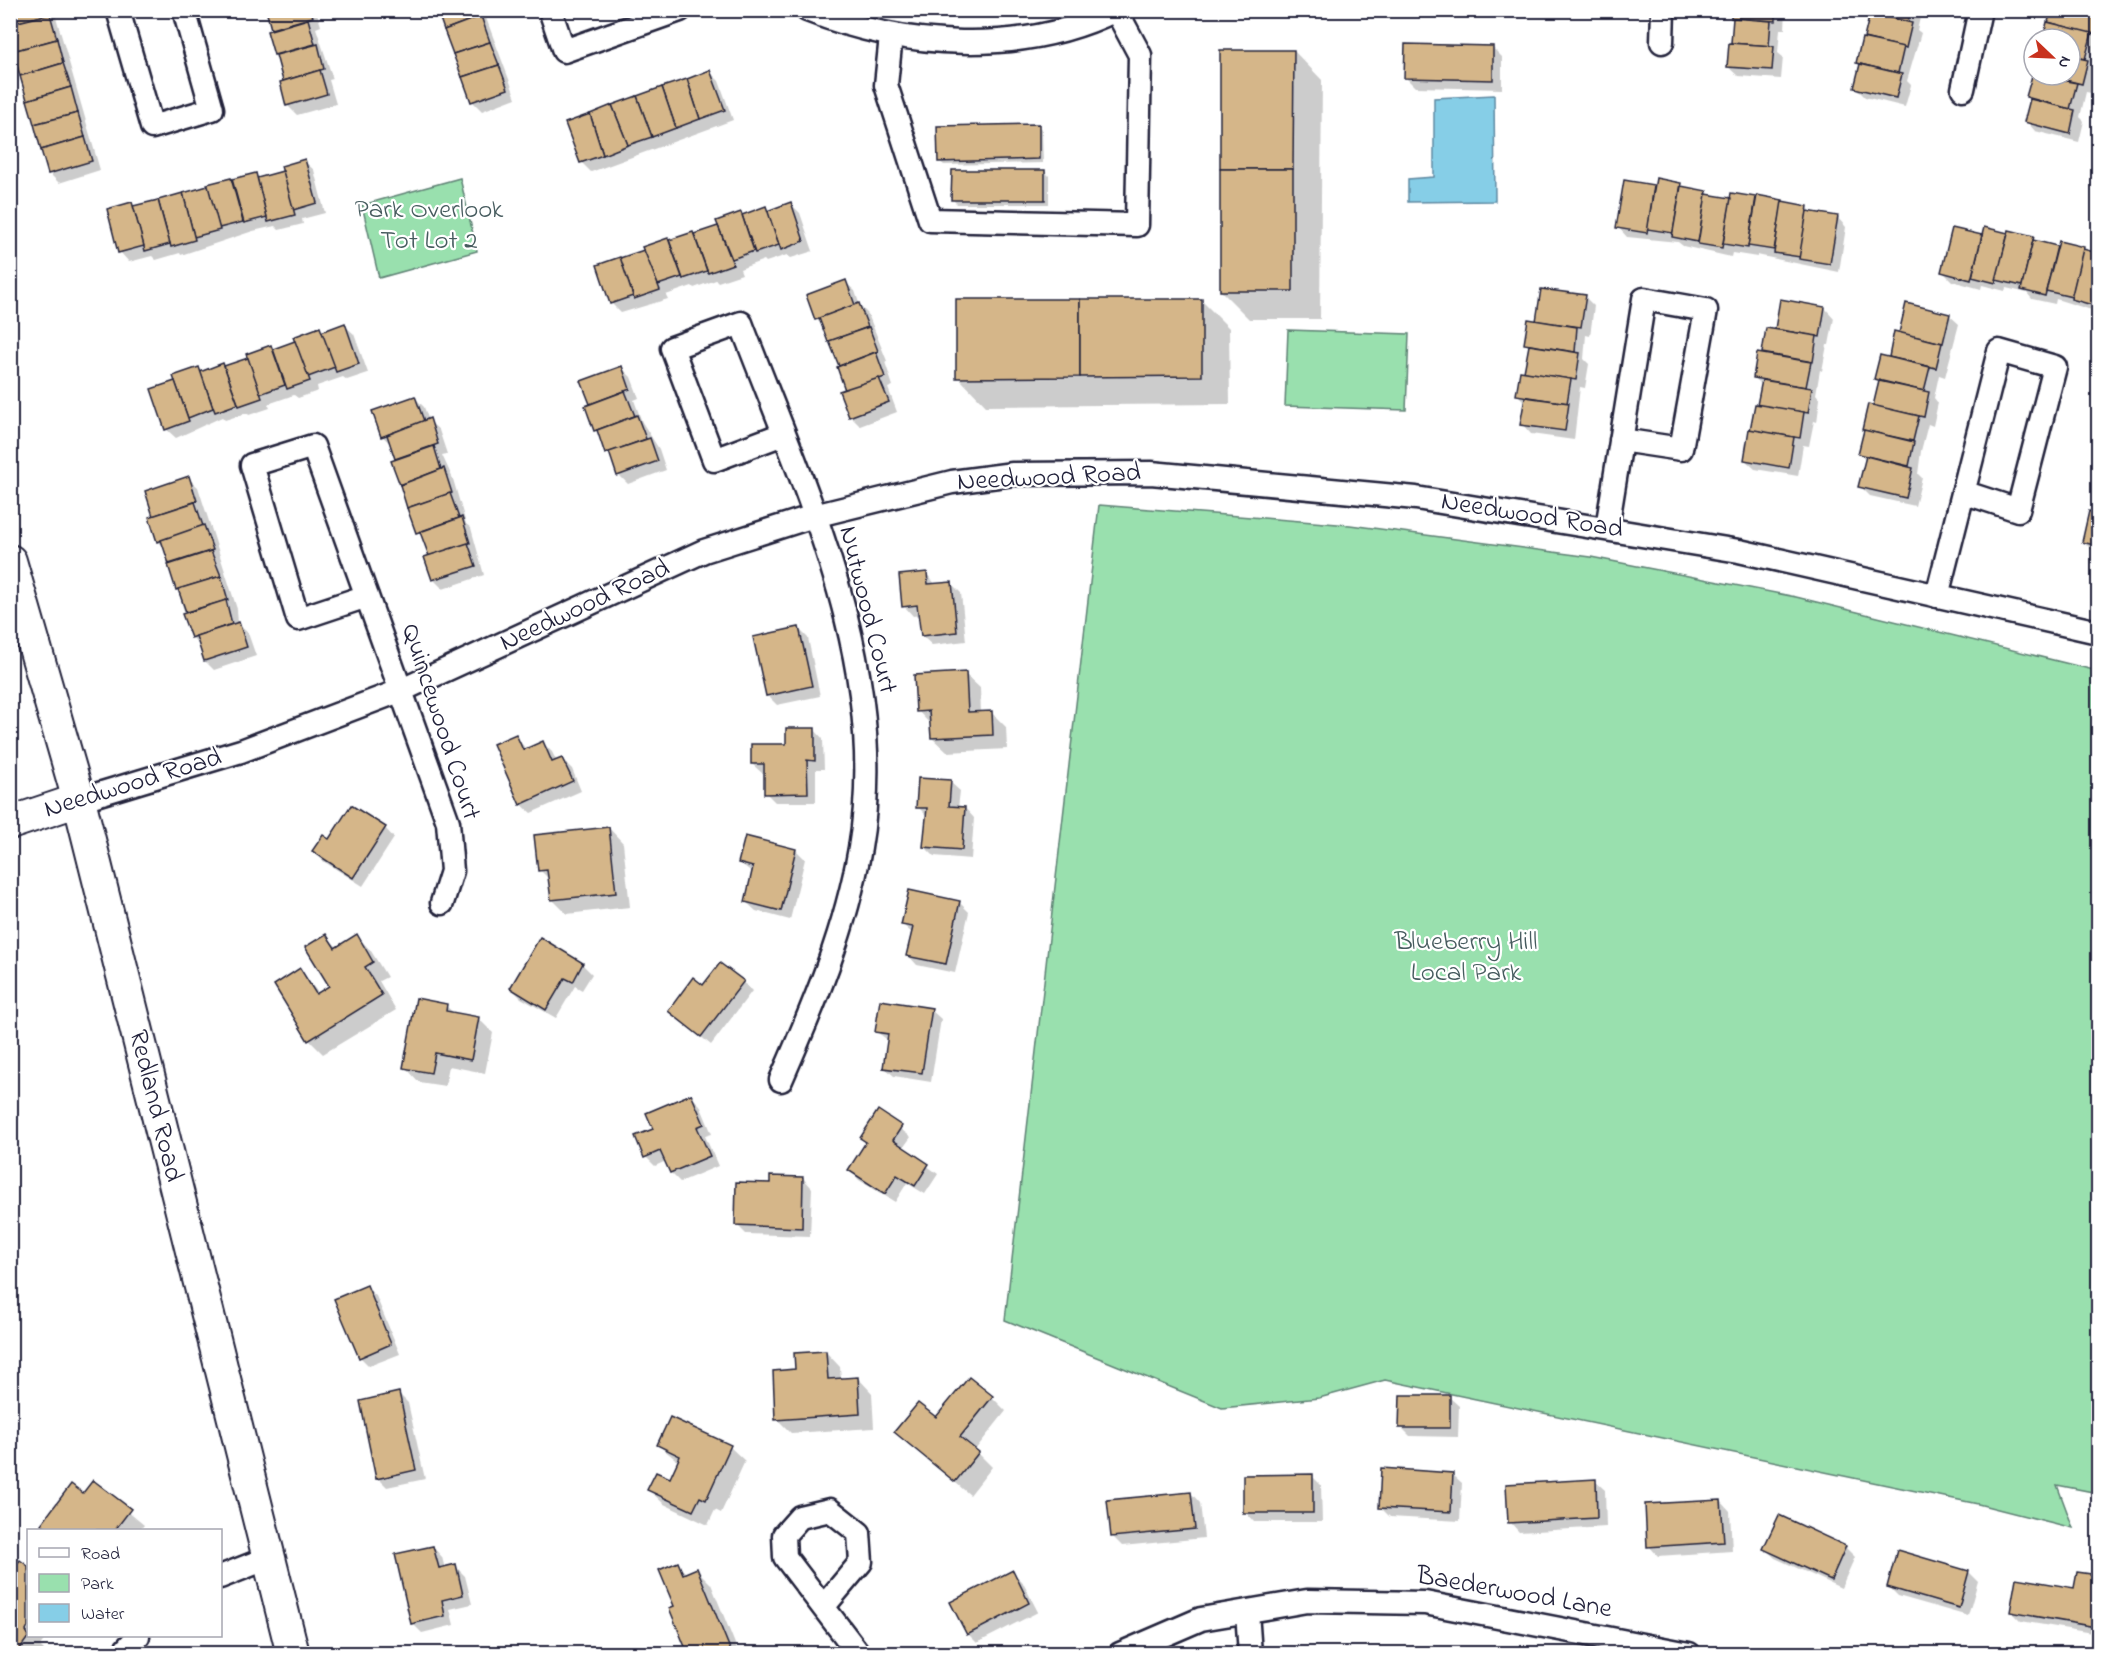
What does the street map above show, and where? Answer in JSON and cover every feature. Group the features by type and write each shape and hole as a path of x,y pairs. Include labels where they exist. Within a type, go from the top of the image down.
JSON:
{"main road":[{"name":"Redland Road","path":"10,561 79,800 293,1653"},
{"name":"Needwood Road","path":"10,823 79,800"}],"street":[{"path":"117,10 152,127 212,109 184,10"},
{"path":"550,10 564,51 680,10"},
{"path":"807,10 891,36 923,40 1030,38 1088,24 1116,10 1140,55 1137,225 930,220 886,85 891,36"},
{"path":"1662,42 1663,10"},
{"path":"1963,89 1980,10"},
{"path":"1606,528 1644,299 1707,310 1681,448 1621,440"},
{"name":"Nutwood Court","path":"781,1080 824,981 845,915 860,848 867,787 866,742 860,676 841,600 814,516 783,434 741,323 672,348 714,460 783,434"},
{"path":"1937,596 1963,492 1999,351 2055,367 2018,510 1963,492"},
{"name":"Quincewood Court","path":"367,596 298,619 252,465 313,446 402,690 448,822 452,872 442,903"},
{"name":"Needwood Road","path":"79,800 241,751 402,690 704,551 814,516 952,482 1013,474 1151,472 1416,498 1740,551 2098,632"},
{"path":"222,1576 268,1558"},
{"name":"Baederwood Lane","path":"1120,1653 1201,1620 1307,1601 1425,1603 1689,1653"},
{"path":"824,1606 859,1653"},
{"path":"1247,1612 1250,1653"},
{"path":"122,1653 136,1637"}],"green space":[{"name":"Park Overlook Tot Lot 2","path":"460,178 477,251 379,278 362,205"},
{"path":"1288,330 1409,334 1406,410 1285,406"},
{"name":"Blueberry Hill Local Park","path":"1099,505 1350,525 1591,557 1796,597 2098,671 2098,1493 2057,1485 2073,1528 1978,1504 1385,1380 1319,1398 1222,1408 1005,1320"}],"water":[{"path":"1494,95 1495,201 1408,202 1408,179 1434,177 1434,98"}],"building":[{"path":"10,10 49,10 50,14 10,24"},
{"path":"266,10 311,10 313,17 271,29"},
{"path":"437,10 479,10 481,16 444,30"},
{"path":"1731,10 1776,10 1776,21 1731,18"},
{"path":"1866,10 1910,10 1908,22"},
{"path":"2051,10 2098,10 2096,35 2082,31 2082,27 2066,27 2048,22"},
{"path":"1870,13 1912,23 1906,48 1864,38"},
{"path":"50,14 57,39 13,51 10,24"},
{"path":"481,16 490,42 453,54 444,30"},
{"path":"1733,18 1771,21 1769,46 1731,43"},
{"path":"308,19 315,44 274,55 267,31"},
{"path":"2047,22 2067,27 2046,27"},
{"path":"2082,31 2092,33 2085,59 2082,58"},
{"path":"1862,38 1904,47 1898,73 1856,63"},
{"path":"57,39 63,63 20,76 13,51"},
{"path":"490,42 499,65 462,77 453,54"},
{"path":"1729,43 1774,46 1772,70 1727,67"},
{"path":"318,44 324,69 283,81 276,55"},
{"path":"1405,44 1493,46 1493,80 1404,78"},
{"path":"1220,50 1294,50 1293,169 1220,169"},
{"path":"2082,59 2088,60 2082,84"},
{"path":"63,63 71,87 27,100 20,76"},
{"path":"1860,64 1902,74 1896,98 1854,88"},
{"path":"499,65 508,89 471,102 462,77"},
{"path":"320,70 327,94 286,106 280,82"},
{"path":"710,70 725,110 700,119 687,79"},
{"path":"687,79 700,119 676,128 662,87"},
{"path":"71,87 78,113 34,124 27,100"},
{"path":"662,87 676,128 652,137 637,96"},
{"path":"2029,87 2076,87 2070,109 2026,97"},
{"path":"637,96 652,137 628,145 612,105"},
{"path":"2030,99 2075,110 2070,134 2024,122"},
{"path":"612,105 628,145 603,155 590,114"},
{"path":"78,113 85,137 41,150 34,124"},
{"path":"590,114 603,155 580,163 565,123"},
{"path":"1039,124 1039,159 938,162 937,126"},
{"path":"85,137 92,161 48,174 41,150"},
{"path":"305,159 317,203 293,210 281,166"},
{"path":"1220,169 1293,169 1293,291 1220,291"},
{"path":"952,170 1045,170 1045,200 951,200"},
{"path":"283,171 295,215 268,222 257,178"},
{"path":"256,173 267,217 244,223 232,179"},
{"path":"231,178 243,222 219,228 207,184"},
{"path":"1656,178 1681,183 1673,233 1647,229"},
{"path":"1624,180 1654,185 1647,233 1616,228"},
{"path":"208,186 220,230 194,237 183,193"},
{"path":"1681,186 1707,191 1698,242 1672,237"},
{"path":"183,193 195,240 171,247 158,200"},
{"path":"1731,193 1756,197 1748,248 1723,244"},
{"path":"1706,194 1731,198 1722,248 1698,244"},
{"path":"1757,195 1783,200 1774,250 1748,246"},
{"path":"158,200 170,244 145,251 133,206"},
{"path":"1782,201 1808,206 1800,257 1774,253"},
{"path":"132,202 144,246 118,253 107,209"},
{"path":"791,202 804,241 781,250 767,211"},
{"path":"766,206 779,245 755,253 742,215"},
{"path":"1807,211 1838,216 1830,264 1799,259"},
{"path":"741,212 754,251 732,259 716,221"},
{"path":"718,226 733,264 708,273 694,234"},
{"path":"1984,227 2008,233 1996,283 1972,277"},
{"path":"1952,228 1982,235 1971,280 1941,272"},
{"path":"2009,230 2034,236 2022,286 1996,280"},
{"path":"693,232 707,271 683,279 669,240"},
{"path":"668,238 682,277 658,285 642,247"},
{"path":"2033,240 2057,246 2045,296 2021,290"},
{"path":"2059,241 2084,247 2072,297 2046,291"},
{"path":"2083,249 2098,253 2096,306 2071,299"},
{"path":"644,250 660,290 634,299 620,258"},
{"path":"620,257 633,296 610,304 597,265"},
{"path":"846,280 855,305 815,320 806,295"},
{"path":"1541,289 1586,295 1581,327 1536,321"},
{"path":"956,299 1080,299 1080,377 956,378"},
{"path":"1080,299 1202,299 1202,376 1080,377"},
{"path":"1780,299 1825,307 1820,337 1775,329"},
{"path":"859,303 868,327 828,342 819,318"},
{"path":"1906,303 1950,314 1943,343 1899,333"},
{"path":"1528,319 1577,327 1575,352 1524,344"},
{"path":"345,323 359,364 336,372 321,332"},
{"path":"320,327 335,367 308,377 293,337"},
{"path":"869,327 878,351 839,366 829,341"},
{"path":"1766,328 1817,336 1813,362 1762,353"},
{"path":"1894,331 1942,343 1936,368 1889,357"},
{"path":"295,341 310,381 287,389 273,349"},
{"path":"271,345 285,385 260,394 246,354"},
{"path":"1529,345 1580,353 1576,380 1524,372"},
{"path":"876,352 885,377 845,390 837,367"},
{"path":"1757,353 1811,362 1806,387 1753,378"},
{"path":"1880,355 1930,367 1924,391 1874,379"},
{"path":"248,358 262,398 239,406 224,366"},
{"path":"223,363 238,404 215,412 200,372"},
{"path":"622,366 630,389 590,404 581,381"},
{"path":"199,367 213,408 188,418 173,376"},
{"path":"1520,371 1571,379 1567,403 1516,395"},
{"path":"879,378 889,402 849,417 839,391"},
{"path":"1762,380 1812,388 1808,413 1757,405"},
{"path":"175,381 189,421 165,430 151,389"},
{"path":"1879,381 1929,392 1924,417 1873,406"},
{"path":"625,391 635,416 594,431 585,406"},
{"path":"415,396 424,421 381,437 372,411"},
{"path":"1525,397 1569,403 1565,431 1520,425"},
{"path":"1755,404 1804,412 1800,438 1750,430"},
{"path":"1868,404 1919,416 1913,441 1862,430"},
{"path":"637,415 646,439 605,454 597,430"},
{"path":"430,418 438,444 395,459 387,435"},
{"path":"1749,429 1794,437 1789,468 1744,460"},
{"path":"1864,430 1914,442 1909,466 1858,454"},
{"path":"650,438 658,461 617,476 609,452"},
{"path":"434,446 441,469 400,485 391,461"},
{"path":"1866,456 1913,468 1906,498 1858,487"},
{"path":"2098,460 2098,487 2092,486"},
{"path":"444,468 452,493 407,508 400,485"},
{"path":"189,476 197,501 153,516 145,491"},
{"path":"2098,487 2098,514 2091,512"},
{"path":"450,493 459,518 416,533 407,508"},
{"path":"195,502 203,526 157,542 149,517"},
{"path":"2089,511 2098,514 2098,546 2082,542"},
{"path":"462,517 470,543 429,556 420,532"},
{"path":"204,525 213,550 169,564 161,540"},
{"path":"468,543 476,566 432,580 424,557"},
{"path":"211,551 221,576 176,590 168,565"},
{"path":"927,572 928,584 952,582 957,632 921,636 917,605 902,607 899,575"},
{"path":"221,576 228,600 186,612 178,589"},
{"path":"226,600 232,624 191,638 182,614"},
{"path":"239,622 247,647 204,661 196,636"},
{"path":"799,627 812,686 766,696 753,637"},
{"path":"966,672 968,712 992,711 993,735 931,738 929,711 916,712 914,675"},
{"path":"786,728 815,728 815,761 807,760 808,793 764,794 764,764 751,764 751,744 786,744"},
{"path":"516,734 523,750 543,741 552,762 562,758 573,781 520,805 493,744"},
{"path":"918,778 951,780 949,806 965,807 962,850 923,847 927,808 916,808"},
{"path":"351,805 386,827 353,878 312,851 323,835 329,839"},
{"path":"609,827 616,893 551,900 547,870 538,871 534,835"},
{"path":"745,836 796,849 781,911 745,902 753,867 738,863"},
{"path":"909,890 960,901 946,964 906,956 913,927 901,925"},
{"path":"326,934 335,948 357,934 373,962 365,967 382,995 308,1041 274,985 300,968 316,994 329,986 305,947"},
{"path":"540,937 583,963 573,982 565,978 546,1010 510,988"},
{"path":"720,963 744,981 701,1037 668,1011 693,977 703,985"},
{"path":"416,998 447,1004 446,1011 479,1017 471,1060 435,1053 431,1073 403,1068"},
{"path":"880,1000 932,1008 922,1073 883,1068 888,1034 875,1032"},
{"path":"691,1094 704,1124 697,1127 710,1156 670,1173 660,1151 644,1158 635,1136 653,1129 646,1113"},
{"path":"878,1110 902,1126 893,1140 929,1164 915,1186 897,1175 885,1194 848,1170 866,1142 860,1138"},
{"path":"770,1176 803,1177 802,1228 735,1225 736,1182 770,1183"},
{"path":"367,1285 391,1344 359,1358 334,1299"},
{"path":"826,1351 828,1379 858,1377 860,1414 775,1420 773,1371 795,1369 794,1353"},
{"path":"969,1377 993,1396 960,1437 979,1452 955,1482 894,1432 918,1403 936,1417"},
{"path":"399,1392 416,1470 376,1479 360,1401"},
{"path":"1400,1395 1450,1395 1450,1428 1399,1428"},
{"path":"670,1417 731,1445 706,1500 700,1497 693,1511 647,1490 656,1472 670,1478 680,1456 657,1445"},
{"path":"1381,1468 1453,1473 1451,1512 1379,1508"},
{"path":"1313,1474 1313,1513 1243,1513 1243,1475"},
{"path":"1596,1479 1597,1518 1508,1523 1506,1484"},
{"path":"93,1480 131,1509 116,1529 48,1529 41,1524 71,1484 83,1493"},
{"path":"1191,1492 1195,1529 1111,1537 1107,1500"},
{"path":"1721,1500 1724,1542 1647,1547 1645,1504"},
{"path":"1779,1515 1846,1546 1831,1580 1763,1549"},
{"path":"433,1546 439,1568 456,1564 463,1595 442,1600 445,1616 411,1624 395,1554"},
{"path":"1897,1550 1969,1571 1959,1608 1887,1587"},
{"path":"20,1560 27,1565 26,1631 28,1637 16,1654 10,1654 10,1573"},
{"path":"678,1562 683,1574 697,1568 732,1654 688,1654 669,1608 674,1606 659,1570"},
{"path":"1013,1570 1029,1603 967,1635 950,1602"},
{"path":"2077,1572 2098,1575 2096,1627 2010,1612 2016,1578 2074,1588"}]}
